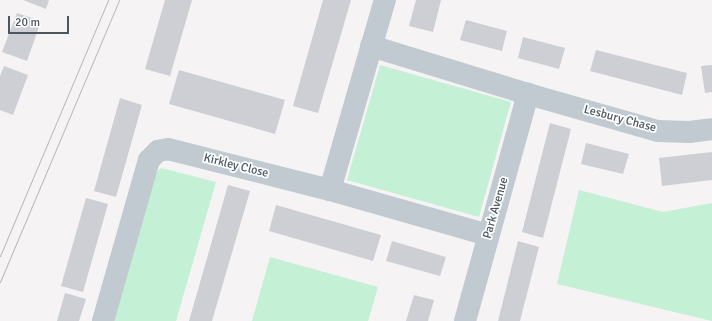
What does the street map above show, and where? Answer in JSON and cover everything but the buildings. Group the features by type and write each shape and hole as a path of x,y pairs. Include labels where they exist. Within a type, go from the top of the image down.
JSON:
{"street":[{"path":"330,190 385,0"},
{"path":"372,46 528,94"},
{"name":"Lesbury Chase","path":"528,94 658,131 689,132 712,129"},
{"name":"Park Avenue","path":"465,321 528,94"},
{"name":"Kirkley Close","path":"103,321 149,160 158,151 168,149 330,190 488,235"}],"green space":[{"path":"380,65 511,102 479,217 347,180"},
{"path":"161,168 216,182 176,321 112,321 155,173"},
{"path":"579,190 663,212 712,203 712,321 557,284"},
{"path":"270,257 378,287 368,321 252,321"}],"tram line":[{"path":"0,256 108,0"},
{"path":"0,282 119,0"}]}
